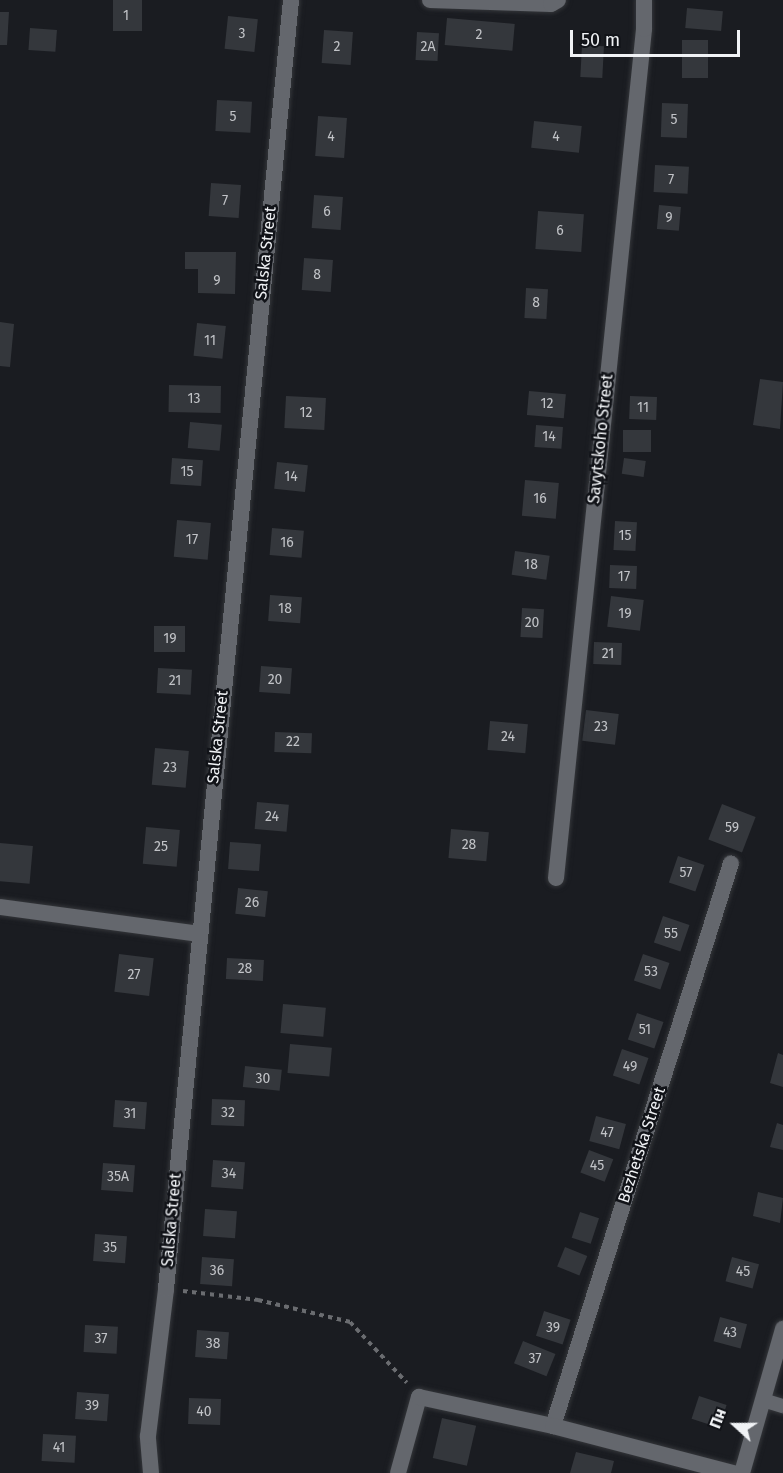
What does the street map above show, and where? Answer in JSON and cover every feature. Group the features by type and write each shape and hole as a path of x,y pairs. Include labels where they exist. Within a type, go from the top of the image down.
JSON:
{"street":[{"name":"Salska Street","path":"151,1473 148,1436 166,1289 291,0"},
{"path":"430,0 551,4 558,0"},
{"name":"Savytskoho Street","path":"556,878 644,29 644,0"},
{"name":"Bezhetska Street","path":"553,1426 731,863"},
{"path":"0,907 199,934"},
{"path":"742,1473 783,1329"},
{"path":"398,1473 419,1397 553,1426 734,1473"}],"lane":[{"path":"763,1400 783,1406"}],"path":[{"path":"166,1289 258,1300 351,1322 419,1397"}],"building":[{"path":"113,0 142,0 142,31 113,31"},
{"path":"687,8 723,11 721,31 685,28"},
{"path":"0,12 9,12 7,45 0,45"},
{"path":"228,16 258,19 254,52 225,49"},
{"path":"447,18 515,24 512,51 445,45"},
{"path":"30,28 57,30 55,52 28,50"},
{"path":"324,30 353,32 351,65 322,63"},
{"path":"417,32 439,33 438,61 416,60"},
{"path":"682,40 708,40 708,78 682,78"},
{"path":"582,45 604,46 602,78 580,77"},
{"path":"217,100 252,102 250,133 215,131"},
{"path":"662,103 688,104 687,138 661,137"},
{"path":"318,116 347,118 344,158 315,156"},
{"path":"534,121 582,126 579,153 531,148"},
{"path":"655,165 689,167 688,194 654,192"},
{"path":"211,183 241,185 239,218 209,216"},
{"path":"314,195 343,197 341,230 312,228"},
{"path":"659,205 681,207 679,231 657,229"},
{"path":"538,211 584,214 581,252 535,249"},
{"path":"185,252 236,252 235,294 198,293 198,269 185,269"},
{"path":"304,258 333,260 331,292 302,290"},
{"path":"526,288 548,289 546,319 524,318"},
{"path":"0,322 14,324 10,367 0,366"},
{"path":"197,323 226,326 222,359 194,356"},
{"path":"760,379 783,382 780,429 753,425"},
{"path":"169,385 221,386 221,413 169,412"},
{"path":"529,391 566,394 564,418 527,415"},
{"path":"286,396 326,398 324,430 284,428"},
{"path":"630,396 657,397 656,420 629,419"},
{"path":"190,422 222,425 220,451 188,448"},
{"path":"536,425 563,427 561,449 534,447"},
{"path":"623,430 651,430 651,452 623,452"},
{"path":"172,458 203,460 201,486 170,484"},
{"path":"624,458 646,461 644,477 622,474"},
{"path":"277,462 308,465 305,492 274,489"},
{"path":"525,480 559,483 556,519 522,516"},
{"path":"177,520 211,523 208,560 174,557"},
{"path":"615,521 637,522 635,551 613,550"},
{"path":"272,528 304,531 302,558 270,555"},
{"path":"515,551 550,556 546,580 512,575"},
{"path":"610,565 637,566 636,589 609,588"},
{"path":"270,595 302,597 300,623 268,621"},
{"path":"611,596 644,600 640,631 607,627"},
{"path":"522,608 544,609 542,638 520,637"},
{"path":"154,626 185,626 185,652 154,652"},
{"path":"594,642 622,643 621,665 593,664"},
{"path":"261,666 292,668 290,694 259,692"},
{"path":"158,668 192,670 191,695 157,693"},
{"path":"586,710 619,714 615,745 582,741"},
{"path":"490,721 528,724 525,753 487,750"},
{"path":"275,732 312,733 311,753 274,752"},
{"path":"155,748 189,751 186,788 152,785"},
{"path":"257,802 289,805 287,832 255,829"},
{"path":"722,804 756,817 742,852 708,839"},
{"path":"146,827 180,830 177,867 143,864"},
{"path":"451,829 489,832 486,861 448,858"},
{"path":"230,842 261,844 259,871 228,869"},
{"path":"0,843 33,846 30,884 0,881"},
{"path":"678,856 704,865 695,892 669,882"},
{"path":"238,888 268,891 265,917 235,914"},
{"path":"663,916 689,925 680,952 654,942"},
{"path":"119,954 154,958 149,996 114,992"},
{"path":"643,954 669,963 660,990 634,980"},
{"path":"227,958 264,960 263,981 226,979"},
{"path":"283,1004 326,1008 323,1037 280,1033"},
{"path":"637,1013 663,1022 654,1049 628,1039"},
{"path":"290,1044 332,1048 329,1077 287,1073"},
{"path":"622,1049 648,1058 639,1085 613,1075"},
{"path":"778,1053 783,1055 783,1087 770,1083"},
{"path":"245,1066 282,1070 280,1091 243,1087"},
{"path":"212,1099 245,1100 244,1126 211,1125"},
{"path":"115,1100 147,1102 145,1129 113,1127"},
{"path":"596,1116 626,1124 619,1149 589,1141"},
{"path":"777,1123 783,1125 783,1150 770,1147"},
{"path":"589,1150 613,1159 605,1182 580,1172"},
{"path":"213,1160 245,1162 243,1189 211,1187"},
{"path":"103,1163 135,1165 133,1192 101,1190"},
{"path":"758,1192 783,1198 780,1223 753,1216"},
{"path":"205,1209 237,1211 235,1238 203,1236"},
{"path":"580,1212 599,1218 591,1244 572,1238"},
{"path":"95,1234 127,1236 125,1263 93,1261"},
{"path":"565,1247 587,1256 579,1275 557,1266"},
{"path":"202,1257 234,1259 232,1286 200,1284"},
{"path":"732,1257 759,1264 753,1288 726,1281"},
{"path":"544,1311 571,1320 563,1344 536,1336"},
{"path":"720,1317 747,1324 741,1348 714,1341"},
{"path":"85,1325 118,1327 117,1354 84,1352"},
{"path":"197,1330 229,1332 227,1359 195,1357"},
{"path":"523,1341 555,1354 546,1376 514,1363"},
{"path":"77,1392 109,1394 107,1421 75,1419"},
{"path":"699,1396 727,1405 719,1428 692,1419"},
{"path":"189,1398 221,1399 220,1425 188,1424"},
{"path":"442,1418 476,1426 467,1466 433,1458"},
{"path":"43,1434 76,1436 75,1463 42,1461"},
{"path":"576,1452 614,1461 611,1473 570,1473"}]}
